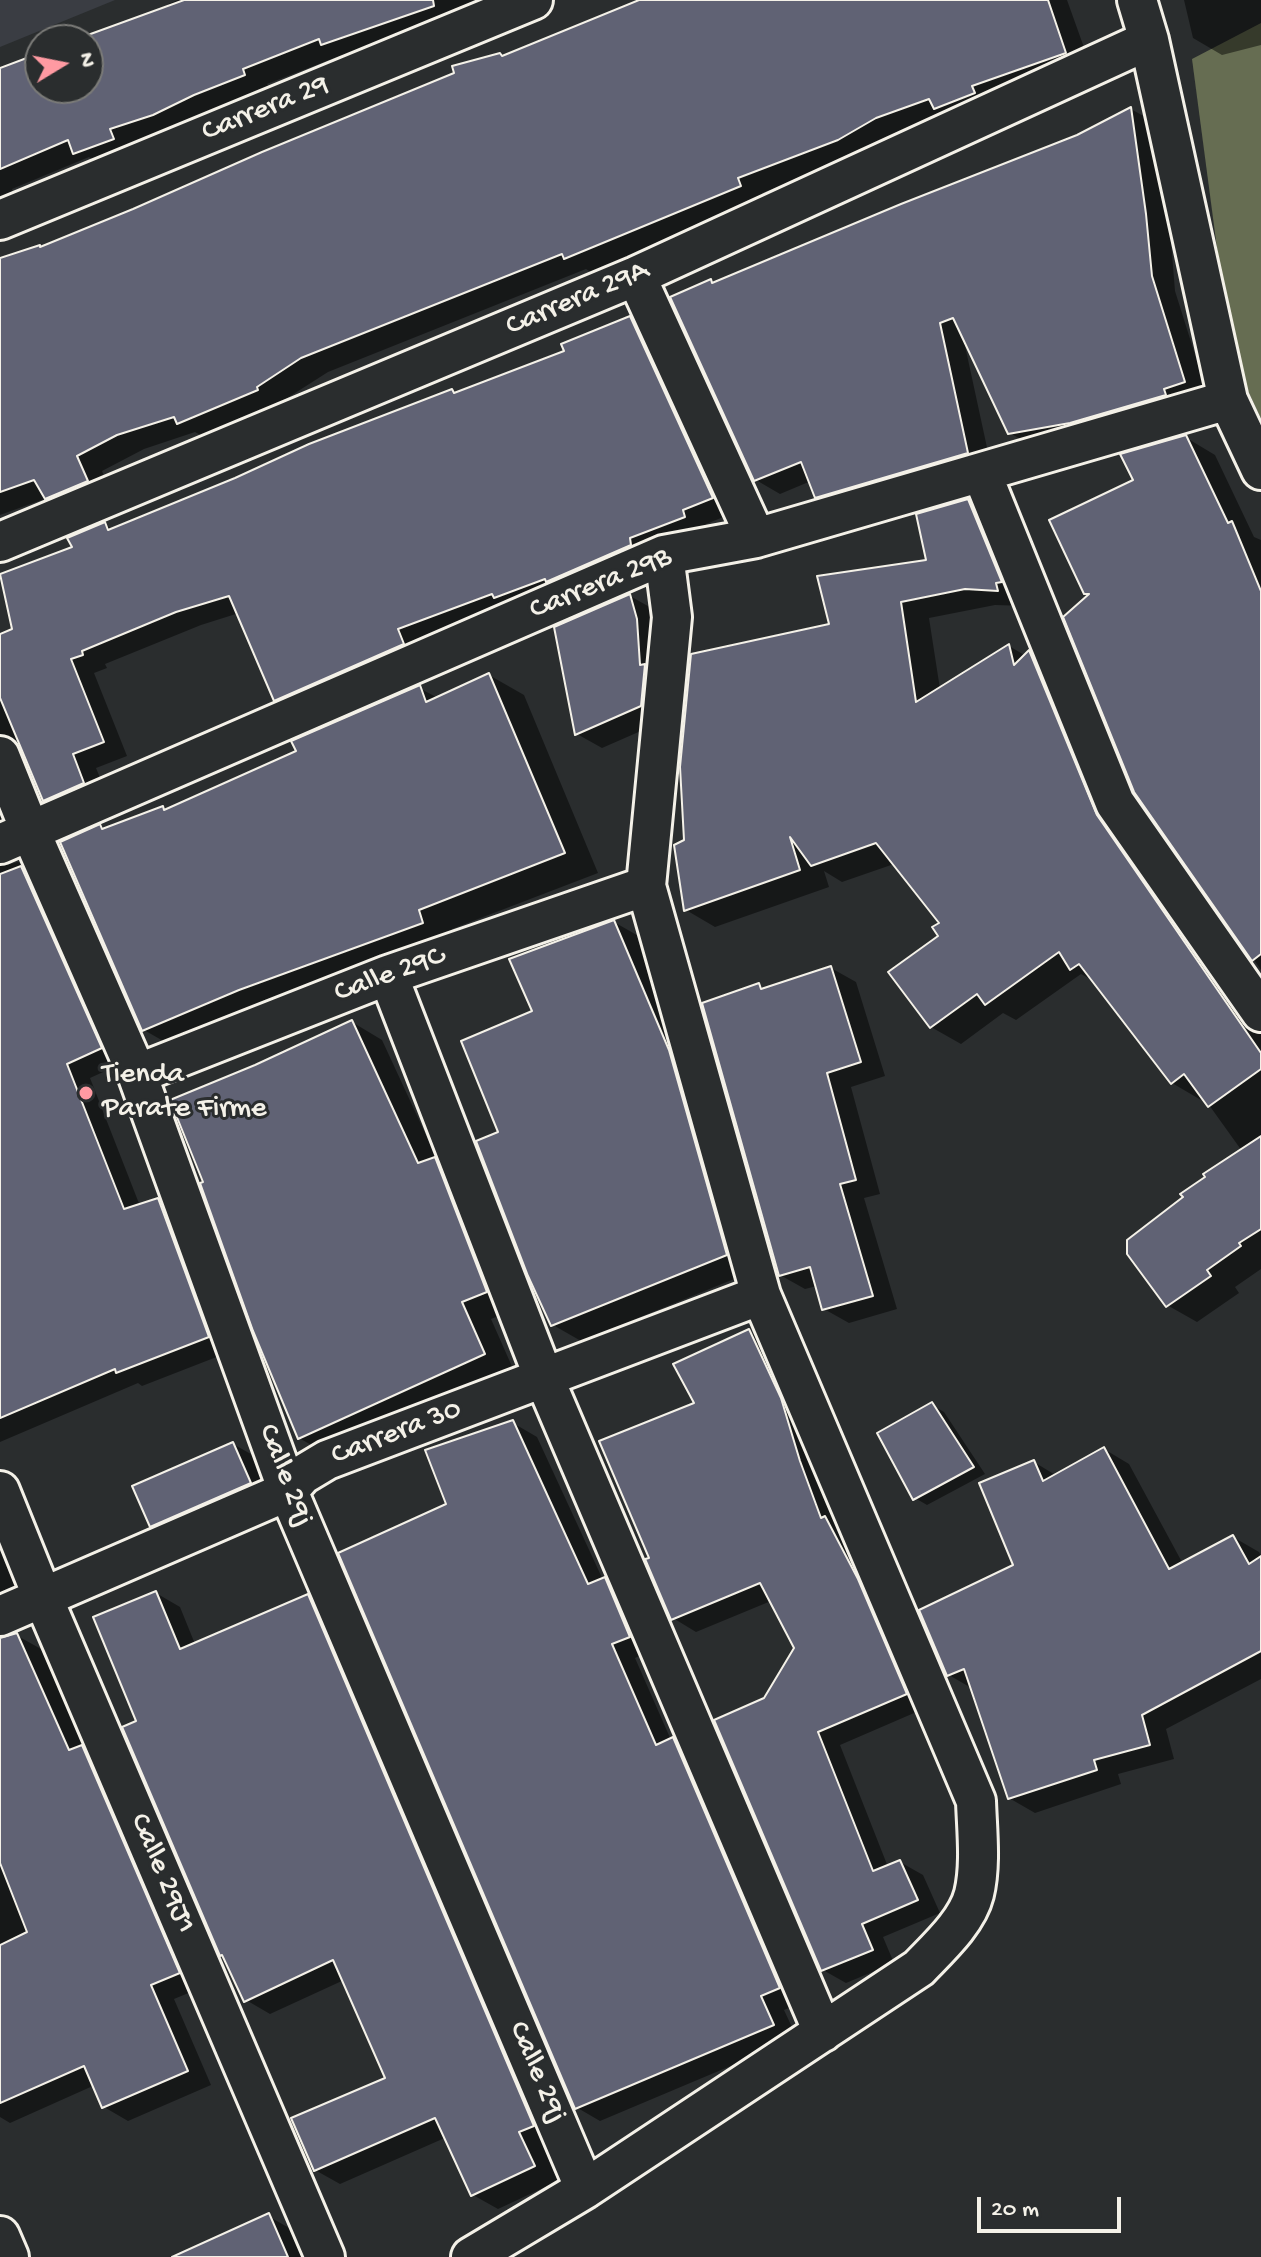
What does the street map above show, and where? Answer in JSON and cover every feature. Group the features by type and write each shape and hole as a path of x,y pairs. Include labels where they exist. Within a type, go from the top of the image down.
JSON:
{"street":[{"name":"Carrera 29","path":"0,220 533,0"},
{"path":"1137,0 1149,40 1228,400 1261,470"},
{"name":"Carrera 29A","path":"0,542 636,276 1149,40"},
{"path":"636,276 756,538"},
{"name":"Carrera 29B","path":"15,838 664,555 756,538 1228,400"},
{"path":"982,474 1115,803 1261,1012"},
{"path":"471,2257 585,2189 919,1968 952,1934 974,1896 978,1853 976,1801 761,1295 646,886 672,617 664,555"},
{"name":"Calle 29j","path":"0,756 15,838 137,1074 288,1491 585,2189"},
{"name":"Calle 29C","path":"137,1074 388,975 646,886"},
{"path":"388,975 544,1378 823,2032"},
{"name":"Carrera 30","path":"0,1616 288,1491 302,1475 327,1460 761,1295"},
{"name":"Calle 29J1","path":"0,1491 325,2257"},
{"path":"0,2236 9,2257"}],"shaded area":[{"path":"0,0 115,0 56,24 24,24 24,37 0,47"}],"green space":[{"path":"1261,23 1261,419 1231,354 1192,59"}],"building":[{"path":"184,0 433,0 434,6 321,45 319,39 243,69 245,75 153,115 110,129 114,139 73,154 68,140 0,169 0,68 24,59 24,104 104,104 104,29"},
{"path":"639,0 1048,0 1066,53 972,86 975,93 934,109 929,99 876,118 838,140 738,178 741,186 564,259 562,254 301,358 257,387 258,390 177,424 174,417 117,435 77,456 88,481 45,499 34,480 0,492 0,258 40,247 454,73 452,66 500,53 502,56"},
{"path":"1131,107 1152,276 1185,382 1164,389 1166,395 1070,423 1008,434 953,318 940,323 968,453 815,498 801,462 754,481 670,297 711,279 712,283 1077,135"},
{"path":"630,316 713,498 683,510 685,517 630,538 631,545 546,582 545,579 494,598 492,594 398,629 404,644 274,701 229,596 176,612 82,651 83,655 71,659 104,742 73,754 84,783 43,801 0,698 0,634 12,629 0,574 72,547 67,538 105,522 108,530 309,444 452,389 454,393 564,351 561,344"},
{"path":"1186,435 1228,523 1232,521 1261,591 1261,954 1252,961 1134,792 1063,617 1089,594 1084,594 1049,520 1133,480 1120,454"},
{"path":"968,499 1002,582 996,583 998,591 965,589 901,602 916,702 1009,644 1014,665 1029,650 1097,815 1261,1053 1261,1069 1208,1107 1184,1074 1171,1084 1079,964 1070,970 1059,952 985,1005 977,994 930,1028 888,972 938,936 932,927 939,923 876,843 811,866 790,837 800,870 684,911 674,845 684,840 680,767 691,654 829,624 817,576 926,560 916,514"},
{"path":"630,594 637,619 640,665 645,664 641,706 575,735 554,627"},
{"path":"489,673 565,853 419,910 423,923 239,990 142,1031 60,842 100,824 102,829 163,806 164,810 296,751 291,741 420,685 426,702"},
{"path":"21,866 102,1048 67,1064 124,1209 158,1198 209,1337 116,1373 115,1369 0,1418 0,874"},
{"path":"614,920 669,1050 727,1255 551,1326 528,1276 476,1141 498,1132 461,1041 532,1011 509,959"},
{"path":"831,966 861,1062 827,1073 856,1180 840,1184 873,1296 822,1310 810,1267 779,1276 702,1003 759,983 761,989"},
{"path":"352,1020 418,1163 435,1157 487,1292 462,1302 485,1354 298,1439 253,1331 200,1183 203,1182 170,1100"},
{"path":"1261,1136 1261,1229 1207,1270 1211,1276 1166,1307 1127,1254 1127,1240 1183,1197 1180,1194 1205,1177 1203,1174"},
{"path":"749,1329 781,1398 821,1518 825,1516 858,1579 907,1694 818,1732 873,1871 900,1860 918,1900 862,1924 873,1950 821,1971 714,1720 764,1698 794,1648 760,1583 671,1620 645,1559 649,1558 599,1441 694,1403 673,1364"},
{"path":"932,1402 974,1467 913,1500 877,1433"},
{"path":"513,1420 588,1584 605,1577 630,1637 612,1644 656,1745 673,1737 780,1988 761,1996 774,2025 575,2109 338,1553 446,1504 425,1450"},
{"path":"233,1442 251,1483 150,1527 132,1486"},
{"path":"1104,1447 1169,1569 1233,1535 1249,1564 1261,1556 1261,1651 1142,1715 1150,1745 1094,1760 1097,1770 1008,1799 964,1669 947,1676 919,1610 1013,1565 979,1483 1034,1460 1043,1481"},
{"path":"156,1591 180,1649 308,1594 534,2126 519,2132 535,2166 471,2196 435,2118 314,2171 291,2118 385,2078 333,1960 244,2002 220,1956 122,1727 136,1721 93,1617"},
{"path":"17,1633 69,1750 82,1745 180,1973 151,1985 188,2071 102,2108 84,2066 0,2103 0,1945 27,1932 0,1863 0,1638"},
{"path":"269,2213 288,2257 172,2257"}],"place":[{"name":"Tienda Parate Firme","path":"86,1093"}]}
